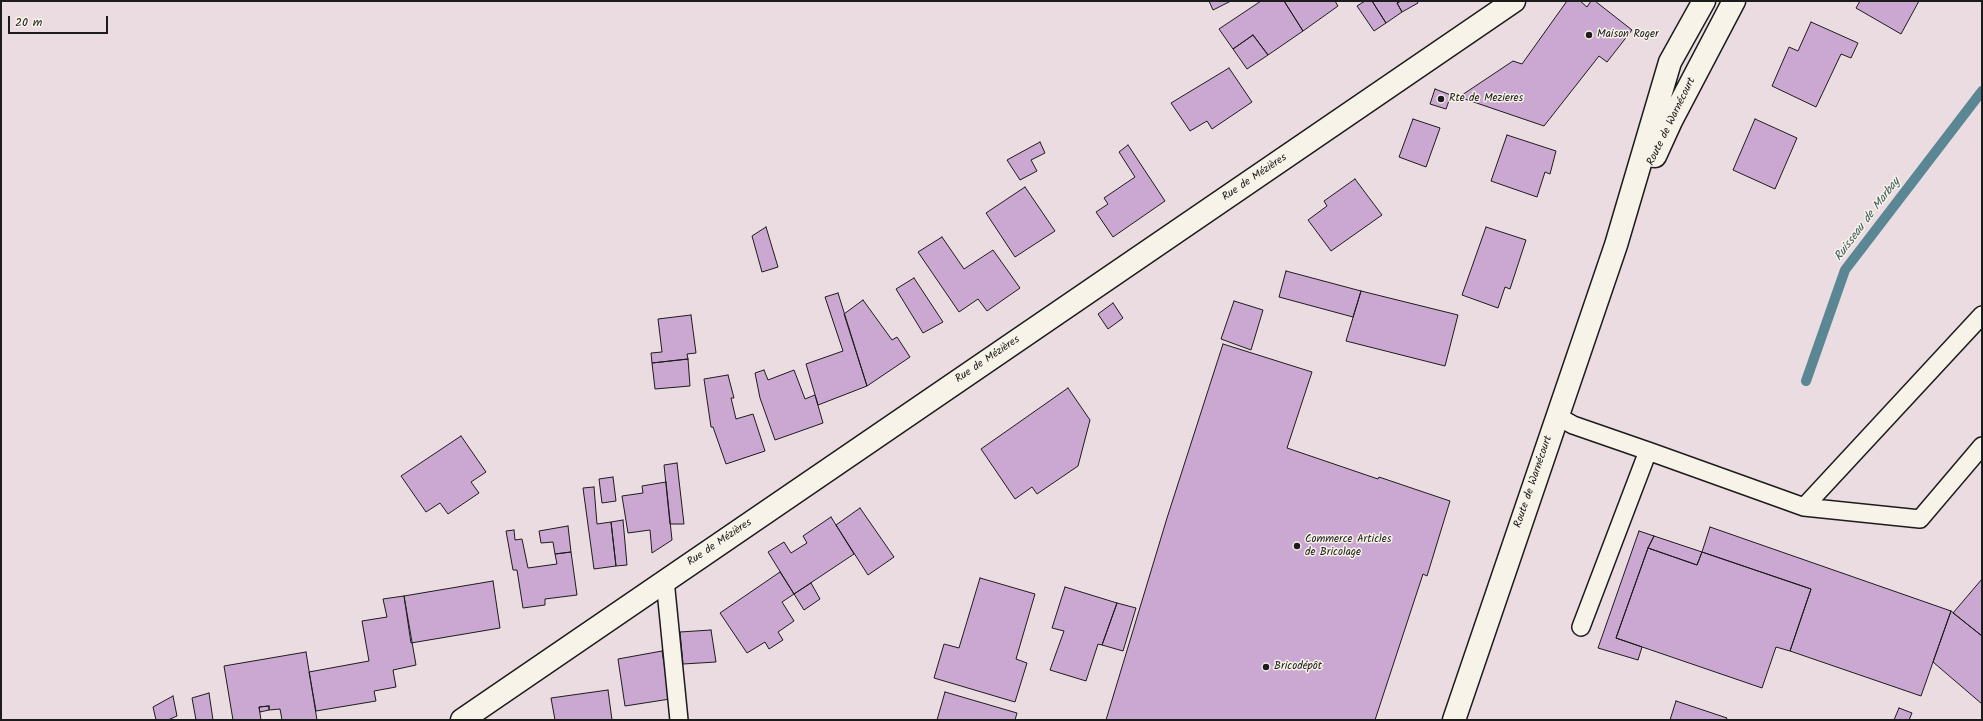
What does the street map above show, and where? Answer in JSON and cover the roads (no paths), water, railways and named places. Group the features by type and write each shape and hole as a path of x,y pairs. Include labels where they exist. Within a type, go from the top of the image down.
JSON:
{"street":[{"name":"Rue de Mézières","path":"462,720 1514,1"},
{"name":"Route de Warnécourt","path":"1454,720 1556,416 1616,245 1670,62 1704,1"},
{"name":"Route de Warnécourt","path":"1616,245 1671,121 1734,1"}],"lane":[{"path":"1804,507 1982,314"},
{"path":"1556,416 1573,425 1804,507 1920,519 1982,446"},
{"path":"1581,627 1648,451"},
{"path":"665,580 679,720"}],"waterway":[{"name":"Ruisseau de Marbay","path":"1806,381 1845,270 1982,91"}],"place":[{"name":"Maison Roger","path":"1589,35"},
{"name":"Rte de Mezieres","path":"1441,99"},
{"name":"Commerce Articles de Bricolage","path":"1297,546"},
{"name":"Bricodépôt","path":"1266,667"}]}
